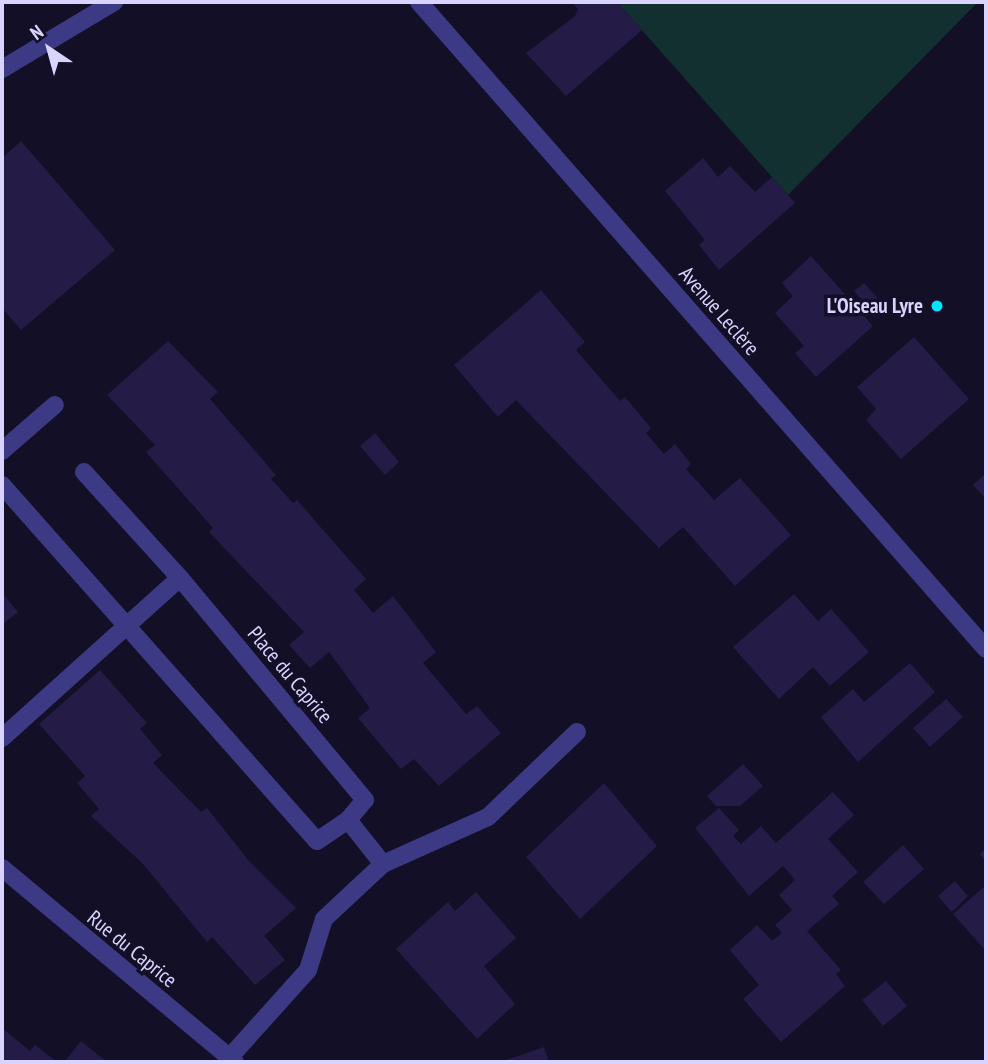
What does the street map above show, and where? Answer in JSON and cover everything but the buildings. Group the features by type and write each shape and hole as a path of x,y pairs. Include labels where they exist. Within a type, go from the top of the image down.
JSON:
{"street":[{"path":"2,69 114,2"},
{"name":"Avenue Leclère","path":"419,2 986,649"},
{"path":"2,451 55,405"},
{"name":"Place du Caprice","path":"84,472 180,578 365,800 348,820"},
{"path":"2,485 317,841 348,820 383,864"},
{"path":"2,738 180,578"},
{"path":"232,1060 308,970 324,919 383,864 488,817 577,732"},
{"name":"Rue du Caprice","path":"2,868 232,1060"}],"green space":[{"path":"617,2 978,2 788,195"}],"place":[{"name":"L'Oiseau Lyre","path":"937,306"}]}
